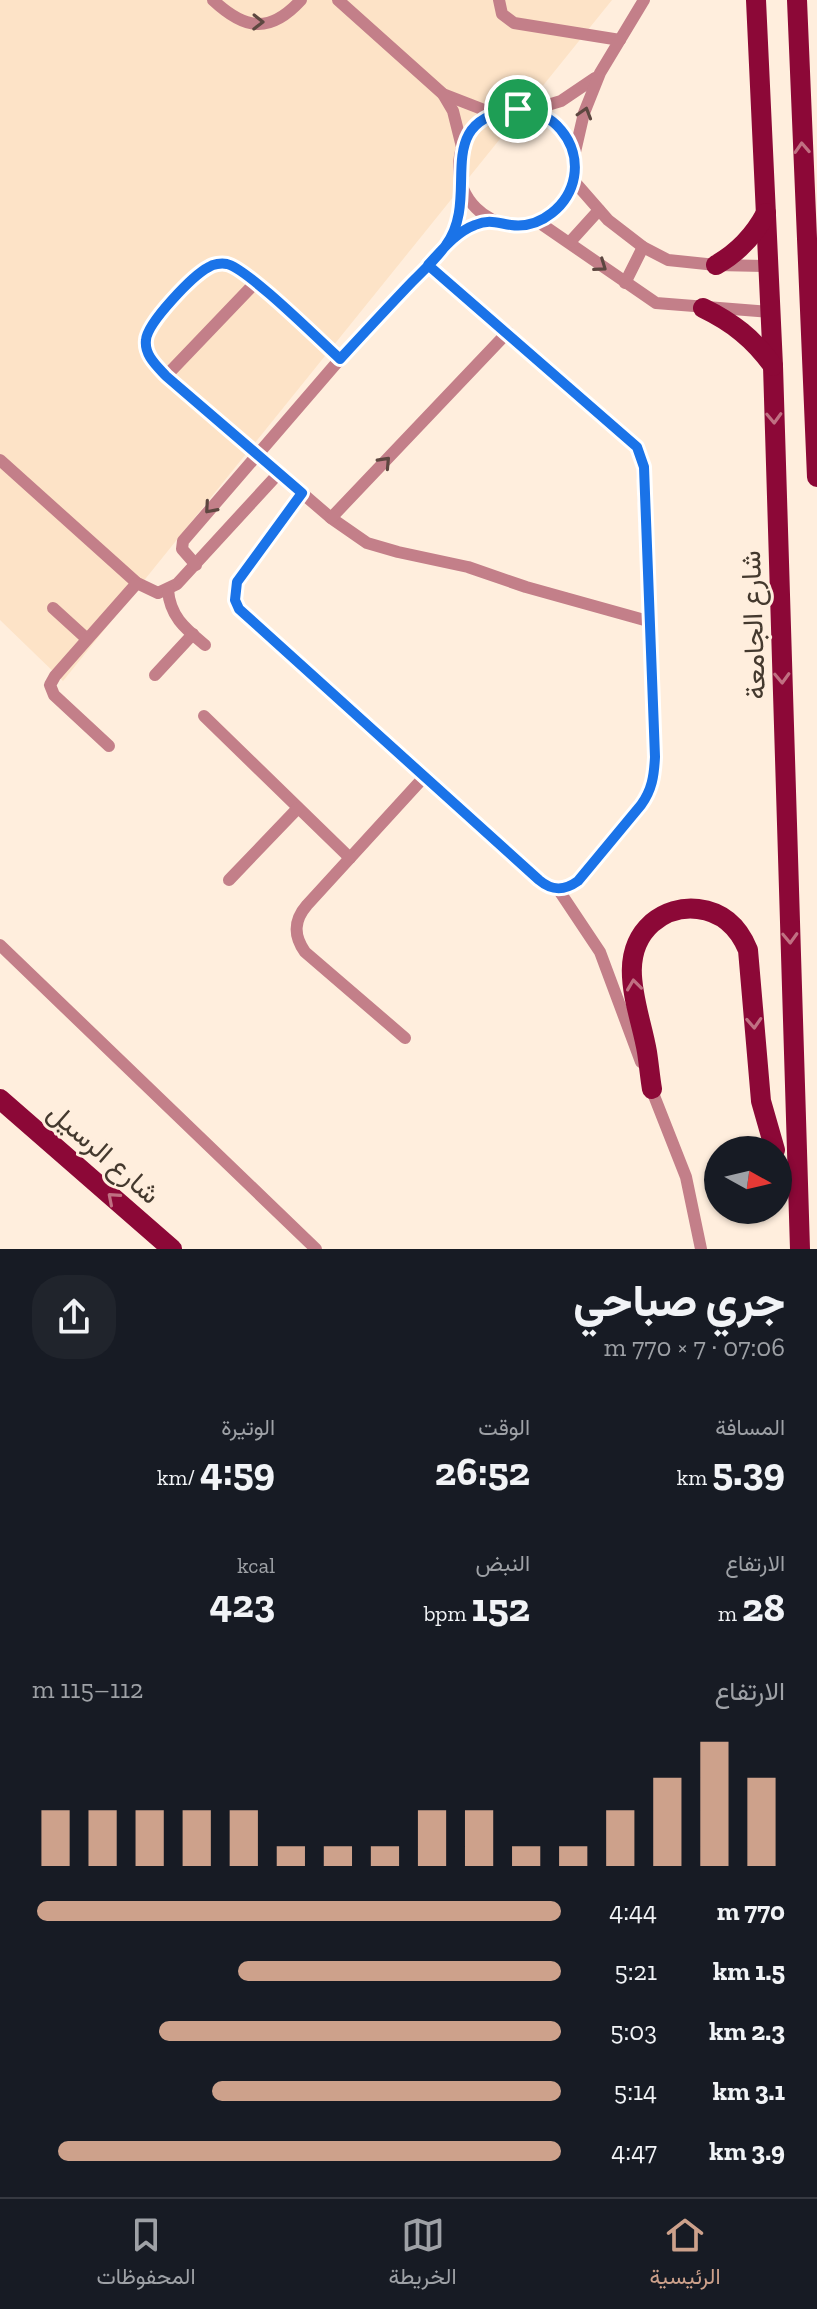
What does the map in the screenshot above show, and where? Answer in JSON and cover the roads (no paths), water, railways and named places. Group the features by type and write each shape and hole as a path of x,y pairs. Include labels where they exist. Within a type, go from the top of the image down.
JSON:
{"main road":[{"name":"شارع الجامعة","path":"756,0 773,366 800,1249"},
{"path":"797,0 817,477"},
{"path":"716,265 751,238 766,213"},
{"path":"703,308 735,325 756,344 773,366"},
{"path":"652,1089 634,990 634,950 647,928 667,913 691,908 716,913 736,928 748,950 761,1101 771,1136"},
{"name":"شارع الرسيل","path":"0,1099 172,1249"},
{"path":"792,1188 798,1201"}],"lane":[{"path":"213,0 241,21 256,24 287,16 301,0"},
{"path":"338,0 443,94 492,113 547,106 575,93 600,73"},
{"path":"499,0 502,14 514,23 620,40"},
{"path":"443,94 456,119 462,147 459,172 463,187 478,211 493,220 512,225 537,221 556,209 570,191 574,155 584,113 600,73 644,0"},
{"path":"531,110 555,123 574,155"},
{"path":"462,147 472,131 492,113"},
{"path":"573,180 608,220 643,247 668,260 769,266"},
{"path":"446,245 459,217 463,187"},
{"path":"570,242 599,210"},
{"path":"196,565 182,549 183,541 256,454 446,245 468,228 493,220"},
{"path":"537,221 656,303 771,312"},
{"path":"625,283 643,247"},
{"path":"340,359 255,283 228,264 212,265 198,274 150,325 145,342 150,359 166,376 331,518 367,543 468,567 526,587 648,621"},
{"path":"302,493 241,574 234,591 239,609 547,887 569,887 578,881 650,793 655,757 642,457 637,447 428,265"},
{"path":"166,376 255,283"},
{"path":"331,518 508,332"},
{"path":"0,460 137,583 158,593 168,590 196,565 279,473"},
{"path":"109,746 51,690 52,680 137,583"},
{"path":"168,590 172,611 205,645"},
{"path":"53,608 87,639"},
{"path":"155,675 193,634"},
{"path":"204,716 350,858"},
{"path":"405,1038 305,952 298,939 296,924 302,911 425,776"},
{"path":"229,880 298,808"},
{"path":"558,889 600,952 686,1177 701,1249"},
{"path":"0,945 316,1249"}]}
